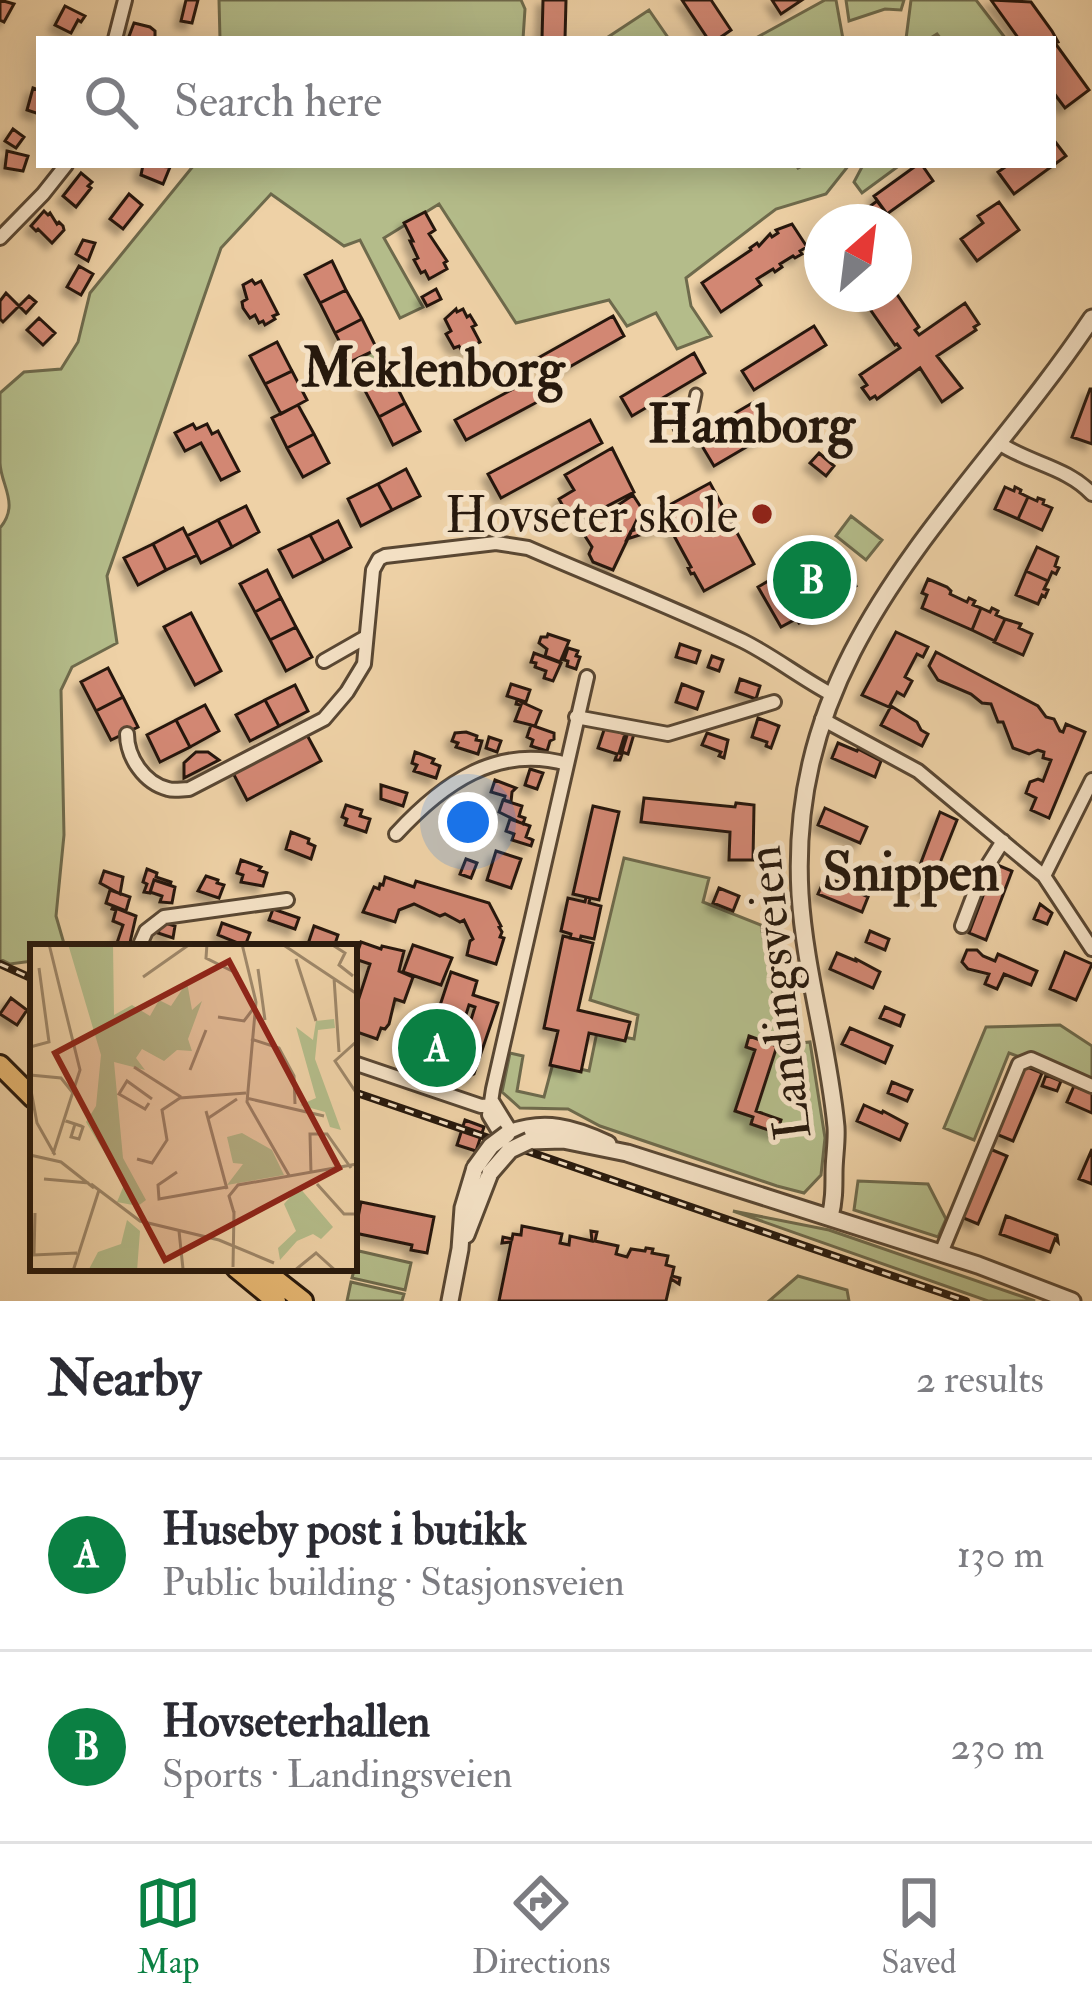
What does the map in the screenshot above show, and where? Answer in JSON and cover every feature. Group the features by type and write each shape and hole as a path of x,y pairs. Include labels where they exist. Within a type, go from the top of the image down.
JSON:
{"main road":[{"path":"0,1065 30,1095"},
{"path":"240,1271 276,1301"},
{"path":"265,1271 303,1301"}],"street":[{"path":"116,36 125,0"},
{"path":"0,238 64,168"},
{"name":"Landingsveien","path":"824,1215 836,1187 836,1126 803,928 799,876 804,796 822,719 877,605 1092,318"},
{"path":"679,428 692,413 696,394"},
{"path":"999,442 1078,480 1092,494"},
{"path":"127,734 127,750 144,775 167,789 189,789 324,719 347,692 364,664 379,559 506,543 528,548 721,631 831,694"},
{"path":"324,661 366,637"},
{"path":"512,1136 492,1104 587,677"},
{"path":"576,717 668,734 774,702"},
{"path":"822,719 918,771 1003,841 1044,876 1092,949"},
{"path":"396,834 436,796 493,764 529,757 567,764"},
{"path":"1044,876 1092,780"},
{"path":"962,926 981,876 1003,841"},
{"path":"141,944 151,925 164,917 287,900"},
{"path":"941,1253 1019,1064 1031,1059 1092,1086"},
{"path":"357,1064 481,1106 492,1104"},
{"path":"512,1136 563,1140 627,1154 941,1253 1072,1301"},
{"path":"450,1301 483,1170 512,1136"}],"green space":[{"path":"219,0 521,0 525,9 523,36 220,36"},
{"path":"825,0 836,0 842,36 759,36"},
{"path":"846,0 904,0 901,10 885,9 849,21"},
{"path":"911,0 976,0 1004,36 937,34 906,36"},
{"path":"649,10 667,36 610,36"},
{"path":"192,168 847,168 826,194 776,209 686,278 691,306 711,336 677,349 656,313 627,326 609,300 516,323 439,204 384,238 423,307 400,318 360,240 344,246 271,194 221,248 107,576 117,643 72,667 61,690 64,835 56,916 64,944 30,944 30,961 10,964 0,959 0,528 9,503 0,463 0,393 24,372 61,369 78,342 90,293"},
{"path":"861,168 896,168 862,193 854,182"},
{"path":"377,349 390,373 363,388 351,364"},
{"path":"851,516 882,540 866,560 836,536"},
{"path":"624,858 709,878 703,902 761,925 782,1045 810,1042 825,1138 821,1175 804,1193 600,1126 568,1109 520,1108 502,1092 510,1053 523,1056 517,1091 544,1097 553,1063 589,1071 597,1032 634,1039 638,1015 590,1000"},
{"path":"1060,1025 1092,1046 1092,1084 1009,1053 974,1140 944,1128 986,1027"},
{"path":"858,1181 928,1184 946,1219 938,1237 854,1210"},
{"path":"733,1211 829,1230 1035,1301 988,1301"},
{"path":"359,1251 411,1263 405,1290 352,1278"},
{"path":"798,1276 847,1290 849,1301 769,1301"},
{"path":"351,1282 404,1294 402,1301 347,1301"}],"building":[{"path":"0,0 14,4 4,22 0,20"},
{"path":"186,0 198,0 192,23 181,21"},
{"path":"543,0 566,0 565,36 542,36"},
{"path":"682,0 711,0 731,30 722,36 706,36"},
{"path":"772,0 802,0 781,14"},
{"path":"991,0 1031,2 1055,36 1017,36"},
{"path":"65,6 85,16 71,33 55,25"},
{"path":"134,23 155,31 155,36 129,36"},
{"path":"1056,44 1089,90 1065,108 1056,96"},
{"path":"33,88 36,89 36,113 27,110"},
{"path":"13,129 24,137 16,148 5,141"},
{"path":"1056,143 1066,156 1056,163"},
{"path":"7,151 28,156 23,171 5,168"},
{"path":"142,168 170,168 163,184 141,175"},
{"path":"913,168 924,168 933,181 901,204 880,204 874,196"},
{"path":"1004,168 1050,168 1014,194 998,172"},
{"path":"81,173 92,182 76,207 63,196"},
{"path":"129,194 142,205 123,229 110,219"},
{"path":"999,202 1019,230 977,261 961,239 983,223 978,216"},
{"path":"44,211 64,230 52,243 31,226"},
{"path":"425,212 435,230 429,234 447,261 447,269 429,279 414,260 418,258 404,223"},
{"path":"792,224 804,242 802,254 757,279 761,285 721,312 702,283 778,233 776,230"},
{"path":"83,240 95,243 88,261 76,254"},
{"path":"332,261 346,290 320,303 305,275"},
{"path":"79,266 93,274 81,295 67,287"},
{"path":"252,280 255,284 261,281 278,314 265,325 255,315 250,318 243,308 247,299 243,285"},
{"path":"436,289 441,299 427,306 422,297"},
{"path":"346,290 362,319 335,333 320,303"},
{"path":"6,293 19,306 3,322 0,301"},
{"path":"29,296 36,302 26,313 19,306"},
{"path":"965,303 979,324 937,356 962,388 942,402 920,368 877,399 870,399 860,375 900,348 872,312 909,312 919,335"},
{"path":"463,309 476,325 472,327 480,342 471,352 454,348 446,334 451,331 445,319"},
{"path":"613,316 624,336 550,378 538,358"},
{"path":"39,318 55,333 43,345 27,330"},
{"path":"362,319 377,349 350,362 335,333"},
{"path":"814,326 826,345 754,390 742,371"},
{"path":"277,342 292,371 265,384 250,356"},
{"path":"694,353 705,373 632,416 621,397"},
{"path":"292,371 307,400 281,414 265,384"},
{"path":"390,373 405,403 379,417 363,387"},
{"path":"530,380 541,400 466,440 455,420"},
{"path":"1092,389 1092,444 1072,437"},
{"path":"754,402 772,432 714,466 696,436"},
{"path":"405,403 420,431 393,445 379,417"},
{"path":"298,405 314,434 287,448 272,418"},
{"path":"590,420 602,443 501,498 488,474"},
{"path":"193,424 196,429 207,424 212,434 218,431 239,471 221,480 201,443 185,451 175,433"},
{"path":"314,434 329,463 303,477 287,448"},
{"path":"612,448 634,492 573,524 559,499 574,490 565,475"},
{"path":"819,453 834,466 826,476 810,463"},
{"path":"406,469 420,496 392,510 378,484"},
{"name":"Hovseter skole","path":"710,483 754,564 704,591 660,510"},
{"path":"378,484 392,510 361,526 348,499"},
{"path":"1005,487 1014,491 1015,487 1028,497 1018,519 995,509"},
{"path":"633,495 642,509 613,570 593,562 592,547 581,530"},
{"path":"1028,497 1044,500 1052,508 1042,530 1018,519"},
{"path":"246,506 259,532 232,547 218,520"},
{"path":"218,520 232,547 201,563 187,536"},
{"path":"665,520 668,526 627,539 631,531"},
{"path":"338,521 351,547 324,561 310,535"},
{"path":"183,528 197,555 166,570 153,544"},
{"path":"310,535 324,561 293,577 279,550"},
{"path":"816,540 823,551 834,545 856,586 814,620 812,616 799,623 796,619 781,627 758,587 782,573 778,565 795,547 798,551"},
{"path":"153,544 166,570 138,585 124,558"},
{"path":"1037,547 1058,557 1055,566 1059,568 1048,581 1026,571"},
{"path":"267,570 281,598 255,612 240,584"},
{"path":"1026,571 1048,581 1045,597 1038,604 1016,595"},
{"path":"928,579 967,602 969,598 975,601 973,605 981,608 972,630 922,608"},
{"path":"281,598 296,627 270,640 255,612"},
{"path":"981,608 990,612 992,608 1005,619 995,641 972,630"},
{"path":"191,613 221,671 195,685 164,627"},
{"path":"1005,619 1032,634 1023,655 994,642"},
{"path":"296,627 312,657 286,671 270,640"},
{"path":"896,632 928,647 923,657 917,654 905,677 912,681 904,696 897,692 889,707 862,695"},
{"path":"548,634 569,641 560,662 545,656 547,649 539,643"},
{"path":"680,644 700,651 696,663 676,657"},
{"path":"568,648 578,651 576,669 564,660"},
{"path":"936,652 1038,706 1060,731 1066,724 1085,732 1049,818 1031,810 1036,798 1026,793 1030,782 1043,781 1051,760 1038,750 1029,754 1013,748 991,704 938,680 929,666"},
{"path":"534,653 561,663 553,681 544,678 546,671 531,662"},
{"path":"712,656 723,660 719,671 708,667"},
{"path":"108,668 123,697 96,711 81,682"},
{"path":"740,679 760,686 756,699 736,692"},
{"path":"511,684 530,690 526,702 507,696"},
{"path":"682,684 703,692 697,709 676,702"},
{"path":"295,685 308,711 279,726 265,700"},
{"path":"123,697 138,727 111,740 96,711"},
{"path":"265,700 279,726 250,741 236,715"},
{"path":"517,700 541,711 535,726 515,721 521,705"},
{"path":"205,705 219,731 190,747 176,720"},
{"path":"891,706 928,734 922,746 881,725"},
{"path":"758,718 779,726 771,748 752,737"},
{"path":"176,720 190,747 160,762 147,735"},
{"path":"531,725 554,733 547,751 531,746 533,740 527,737"},
{"path":"605,727 625,734 620,760 615,760 617,754 598,748"},
{"path":"466,732 482,741 478,754 452,741 455,733"},
{"path":"628,732 634,734 628,754 622,752"},
{"path":"707,733 728,740 724,758 721,752 702,745"},
{"path":"307,735 321,761 247,800 233,773"},
{"path":"489,737 501,741 497,752 486,748"},
{"path":"838,743 881,761 875,777 832,758"},
{"path":"196,752 208,752 219,760 184,778 184,763"},
{"path":"415,752 440,766 436,778 414,771"},
{"path":"530,769 543,773 537,789 525,785"},
{"path":"495,780 516,788 511,802 491,792"},
{"path":"381,785 407,793 403,806 381,799"},
{"path":"644,798 754,805 753,860 729,860 730,832 641,822"},
{"path":"503,800 522,806 523,824 499,812"},
{"path":"346,805 362,810 360,816 370,819 366,832 345,825"},
{"path":"593,806 619,812 599,900 573,894"},
{"path":"825,808 867,827 860,843 818,825"},
{"path":"940,812 957,820 930,888 914,881"},
{"path":"510,819 530,826 526,837 533,840 531,846 512,840 514,834 506,831"},
{"path":"291,832 315,846 311,859 286,849"},
{"path":"496,851 521,859 511,888 487,880"},
{"path":"466,859 477,863 471,878 460,874"},
{"path":"241,860 267,873 263,886 241,882 243,875 237,873"},
{"path":"995,864 1012,871 986,940 969,933"},
{"path":"147,869 170,885 154,880 150,893 144,892"},
{"path":"104,871 123,877 120,894 100,883"},
{"path":"206,876 224,885 219,898 198,891"},
{"path":"385,877 414,887 416,881 489,903 504,938 496,964 467,955 473,939 464,920 414,904 399,910 395,922 363,912 374,887 379,889"},
{"path":"825,878 868,897 862,912 818,894"},
{"path":"154,880 175,887 172,903 160,902 162,896 150,892"},
{"path":"719,888 739,896 733,911 713,903"},
{"path":"110,890 130,897 126,911 106,903"},
{"path":"586,897 589,903 601,906 594,939 570,938 571,934 561,931 568,898 585,902"},
{"path":"1040,904 1052,913 1047,924 1034,919"},
{"path":"113,907 136,916 130,944 117,944 123,925 113,921 116,910"},
{"path":"273,909 299,918 295,929 269,920"},
{"path":"162,922 175,926 173,938 158,933"},
{"path":"222,923 250,933 246,944 218,935"},
{"path":"314,926 338,935 335,944 308,944"},
{"path":"870,931 889,939 885,950 866,942"},
{"path":"563,936 593,943 578,1010 630,1022 625,1041 589,1033 581,1072 550,1065 558,1031 544,1028"},
{"path":"361,942 404,951 399,971 413,977 404,1002 395,999 389,1024 381,1028 377,1039 357,1032 357,1004 370,964 357,960"},
{"path":"413,945 452,958 441,985 403,972"},
{"path":"967,950 977,950 995,961 998,954 1037,971 1031,985 1004,974 997,989 985,984 989,974 968,969 962,962"},
{"path":"1065,952 1092,964 1076,1000 1050,989"},
{"path":"837,953 880,972 873,988 830,969"},
{"path":"451,972 477,981 473,995 498,1003 474,1074 467,1077 432,1065 435,1055 425,1051","holes":["469,1005 475,1007 464,1042 458,1040"]},
{"path":"11,998 27,1010 17,1025 0,1014"},
{"path":"885,1007 904,1015 900,1026 880,1018"},
{"path":"850,1028 892,1046 885,1063 842,1044"},
{"path":"749,1036 777,1046 756,1111 781,1120 777,1133 751,1124 753,1117 735,1111 755,1050 746,1047"},
{"path":"1025,1066 1042,1073 1013,1141 996,1134"},
{"path":"1046,1075 1061,1081 1057,1091 1042,1086"},
{"path":"892,1082 912,1090 907,1101 888,1093"},
{"path":"1074,1086 1092,1093 1092,1113 1067,1102"},
{"path":"864,1105 907,1124 900,1140 857,1121"},
{"path":"465,1120 484,1127 476,1151 457,1145"},
{"path":"990,1149 1007,1156 978,1224 961,1217"},
{"path":"1092,1149 1092,1184 1079,1179"},
{"path":"361,1202 434,1217 427,1253 411,1250 412,1245 357,1233"},
{"path":"1006,1216 1057,1235 1058,1242 1055,1239 1050,1252 1000,1234"},
{"path":"522,1226 562,1234 560,1243 569,1245 570,1236 592,1241 591,1231 597,1232 595,1241 618,1246 616,1254 627,1257 631,1249 653,1249 652,1253 668,1256 666,1265 674,1267 672,1276 680,1278 679,1284 671,1279 666,1301 499,1301 511,1242 502,1243 503,1237 521,1235"}],"railway":[{"path":"0,964 30,978"},
{"path":"357,1093 966,1301"}],"place":[{"name":"Hovseter skole","path":"762,514"},
{"name":"Hovseterhallen","path":"812,580"},
{"name":"Huseby post i butikk","path":"437,1048"}],"district":[{"name":"Meklenborg","path":"433,367"},
{"name":"Hamborg","path":"751,423"},
{"name":"Snippen","path":"911,871"}]}
